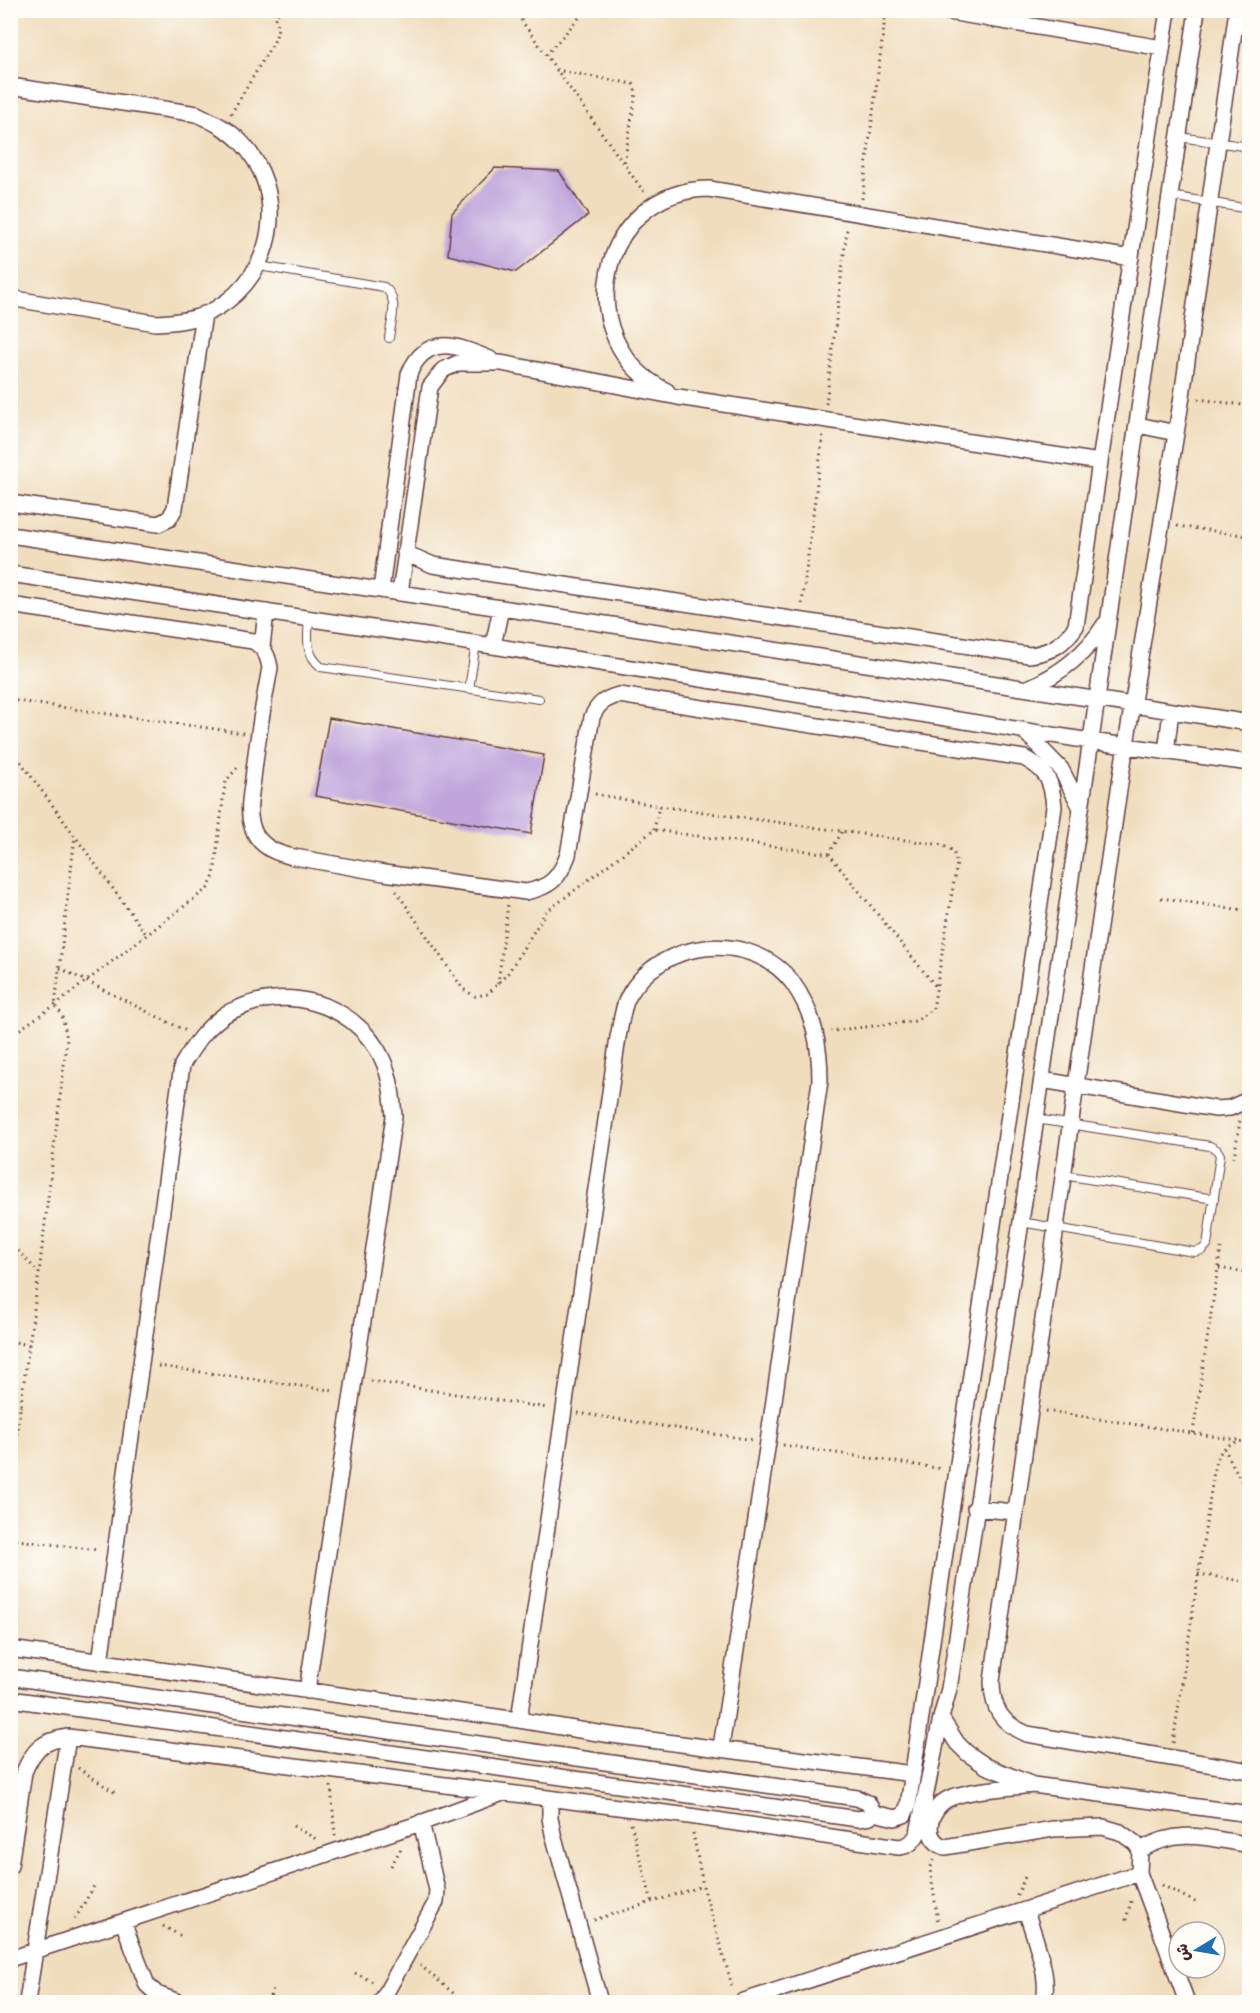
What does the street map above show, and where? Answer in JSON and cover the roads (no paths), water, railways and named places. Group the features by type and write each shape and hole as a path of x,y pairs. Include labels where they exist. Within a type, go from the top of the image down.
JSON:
{"street":[{"path":"937,10 1162,48"},
{"path":"405,553 433,565 1029,655 1040,654 1061,644 1076,626 1168,10"},
{"path":"10,1866 24,1772 30,1758 40,1747 53,1739 68,1737 689,1816 899,1847 910,1844 918,1833 949,1689 975,1508 1021,1222 1197,10"},
{"path":"1237,10 1163,524 1133,705 1029,1408 992,1680 992,1696 997,1711 1014,1728 1026,1734 1250,1771"},
{"path":"10,86 197,114 223,127 240,141 254,159 264,179 269,201 270,223 259,266 233,297 204,314 176,322 155,323 10,298"},
{"path":"678,397 657,386 638,372 623,353 612,332 606,308 606,285 610,261 620,239 635,220 670,195 690,189 709,189 1131,258"},
{"path":"10,503 158,524 169,519 175,508 204,314"},
{"path":"381,590 410,374 413,366 425,352 443,345 462,348 501,363"},
{"path":"400,593 430,387 438,375 450,366 466,362 501,363 678,397 1100,462"},
{"path":"1138,425 1176,433"},
{"path":"10,535 1250,723"},
{"path":"10,574 476,643 1090,741 1250,764"},
{"path":"10,605 253,641 262,647 268,657 270,668 257,742 250,808 252,825 255,834 266,847 290,856 384,873 510,890 526,892 541,889 553,881 563,869 568,855 592,717 597,707 605,699 619,695 1024,758 1037,765 1047,777 1053,790 1054,807 908,1811 904,1815 895,1818 874,1813 868,1803 857,1798 18,1678 30,1652"},
{"path":"493,646 501,608"},
{"path":"262,647 266,612"},
{"path":"1027,688 1043,681 1074,661 1087,649 1108,619"},
{"path":"1166,752 1171,711"},
{"path":"1023,730 1060,769 1080,807"},
{"path":"519,1720 618,1037 627,998 644,976 666,959 691,949 718,946 745,951 770,962 790,980 806,1003 816,1033 820,1055 820,1081 721,1748"},
{"path":"100,1662 182,1065 198,1038 224,1014 256,1000 291,997 324,1005 354,1023 377,1049 391,1081 394,1116 306,1692"},
{"path":"1042,1080 1216,1109 1230,1108 1246,1100"},
{"path":"975,1508 1014,1512"},
{"path":"10,1649 519,1720 604,1734 913,1774"},
{"path":"10,1699 858,1819 870,1817 874,1813"},
{"path":"942,1718 957,1743 967,1753 986,1766 1033,1785 1250,1814"},
{"path":"318,1743 322,1721"},
{"path":"600,1761 604,1734"},
{"path":"27,2002 68,1737"},
{"path":"1033,1785 964,1794 940,1803 932,1815 930,1830 935,1842 945,1847 1053,1829 1103,1827 1120,1832 1135,1843 1140,1850 1139,1873 1187,2002"},
{"path":"10,1959 337,1851 502,1793"},
{"path":"550,1799 553,1834 600,2002"},
{"path":"381,2002 436,1902 437,1890 421,1822"},
{"path":"1140,1850 1163,1839 1189,1835 1250,1845"},
{"path":"737,1997 941,1939 1139,1873"},
{"path":"1026,1910 1045,1977 1046,1989 1043,2002"},
{"path":"123,1922 147,1985 157,1994 178,2002"}],"lane":[{"path":"1179,137 1250,147"},
{"path":"1170,196 1250,209"},
{"path":"259,266 384,287 389,291 394,304 389,338"},
{"path":"309,618 308,648 313,660 321,667 539,699"},
{"path":"468,689 476,643"},
{"path":"1021,1222 1186,1251 1202,1250 1207,1245 1214,1198 1220,1155 1217,1150 1202,1144 1036,1119"},
{"path":"1063,1175 1214,1198"}]}
